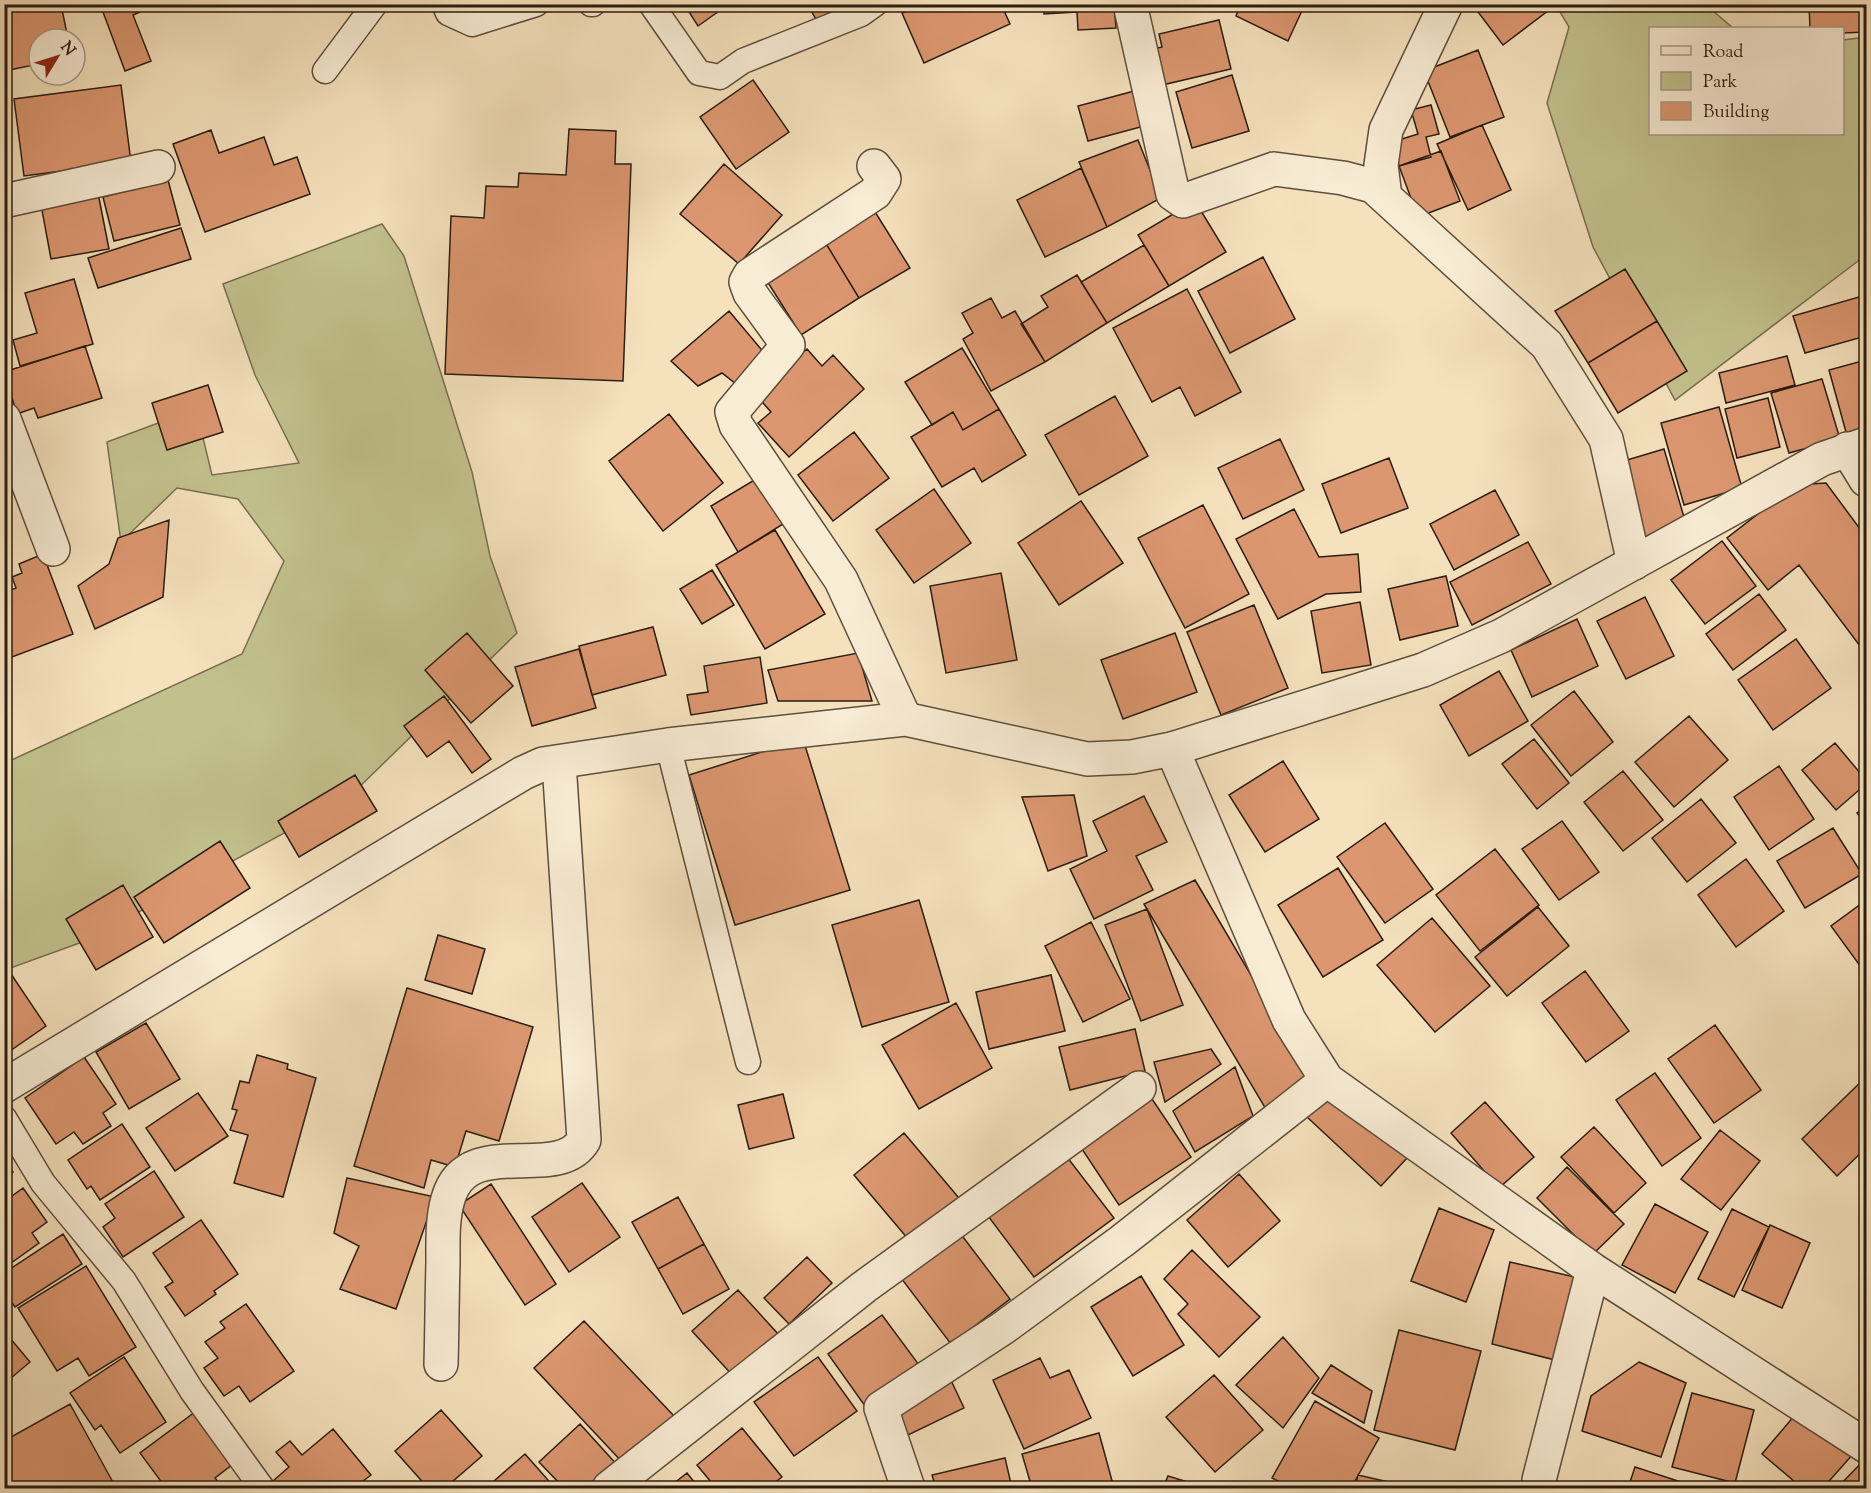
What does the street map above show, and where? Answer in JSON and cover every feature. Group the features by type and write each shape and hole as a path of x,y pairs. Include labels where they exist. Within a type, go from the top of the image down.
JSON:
{"street":[{"path":"1130,4 1173,194 1183,201 1274,169 1343,178 1373,186 1547,345 1606,439 1634,563"},
{"path":"1385,197 1381,165 1386,130 1446,4"},
{"path":"874,166 884,179 875,193 750,275 746,282 750,293 789,345 732,412 735,425 841,580 905,719"},
{"path":"4,201 158,167"},
{"path":"4,419 53,549"},
{"path":"4,1086 523,773 543,764 668,745 905,719 1087,759 1132,757 1172,749 1423,670 1501,636 1822,459 1857,446 1866,480"},
{"path":"1172,749 1289,1020 1327,1080 1593,1270 1866,1446"},
{"path":"441,1364 444,1222 448,1197 461,1177 475,1166 490,1161 565,1156 578,1150 584,1140 559,763"},
{"path":"908,1488 881,1408 1004,1328 1122,1241 1327,1080"},
{"path":"609,1488 642,1465 864,1287 1138,1088"},
{"path":"1539,1479 1593,1270"}],"lane":[{"path":"325,71 375,4"},
{"path":"444,4 448,13 472,24 536,4"},
{"path":"651,4 699,72 720,77 743,61 861,14 875,4"},
{"path":"668,745 748,1062"},
{"path":"4,1118 43,1183 124,1281 192,1391 262,1488"}],"green space":[{"path":"1556,5 1706,5 1732,27 1649,27 1649,135 1844,135 1844,40 1866,37 1866,255 1675,400 1593,247 1547,103 1569,27"},
{"path":"382,224 404,256 472,472 490,556 517,633 347,799 85,941 5,970 5,763 242,654 284,561 238,499 177,488 121,542 107,442 196,409 212,475 299,463 255,375 223,284"}],"building":[{"path":"4,4 61,4 66,27 27,27 27,66 4,71"},
{"path":"100,4 159,4 133,15 151,61 125,71"},
{"path":"684,4 729,4 698,26"},
{"path":"807,4 843,4 817,21"},
{"path":"921,4 1001,4 1010,24 924,63 902,13"},
{"path":"1044,4 1114,4 1116,28 1078,30 1077,12 1044,14"},
{"path":"1241,4 1305,4 1288,41 1236,16"},
{"path":"1472,4 1545,4 1549,10 1503,45"},
{"path":"1809,4 1866,4 1866,32 1844,33 1844,27 1810,27"},
{"path":"1219,20 1231,69 1162,85 1153,49 1162,47 1159,34"},
{"path":"1478,50 1504,117 1450,137 1424,71"},
{"path":"1232,75 1249,131 1192,148 1176,92"},
{"path":"753,80 789,132 736,169 700,117"},
{"path":"121,85 131,162 24,176 14,99"},
{"path":"1138,90 1148,125 1088,141 1078,106"},
{"path":"1431,105 1439,134 1426,137 1431,157 1399,166 1392,142 1418,134 1411,110"},
{"path":"1482,125 1511,190 1468,210 1437,144"},
{"path":"569,129 616,131 615,164 631,164 623,381 445,374 451,216 484,218 486,186 518,187 519,173 566,175"},
{"path":"211,130 219,153 264,137 274,165 297,157 310,194 205,232 173,144"},
{"path":"1138,140 1161,198 1107,227 1079,162"},
{"path":"1441,151 1460,201 1418,217 1399,166"},
{"path":"724,164 782,215 739,264 680,214"},
{"path":"1081,168 1107,227 1045,257 1017,200"},
{"path":"168,180 180,225 114,241 103,197"},
{"path":"97,188 109,249 51,259 40,199"},
{"path":"1195,201 1226,252 1169,286 1138,235"},
{"path":"872,207 910,268 859,298 822,237"},
{"path":"181,228 191,259 98,288 88,258"},
{"path":"822,237 859,298 801,335 762,273"},
{"path":"1144,245 1169,286 1107,323 1081,282"},
{"path":"1263,257 1295,319 1230,353 1198,291"},
{"path":"1625,269 1657,321 1588,363 1555,311"},
{"path":"1077,275 1107,323 1045,362 1021,324 1048,307 1041,296"},
{"path":"74,279 93,344 20,366 13,340 37,333 25,293"},
{"path":"1187,289 1241,392 1195,416 1180,387 1152,402 1113,328"},
{"path":"1866,295 1866,336 1805,353 1793,316"},
{"path":"991,298 1002,318 1015,311 1045,362 991,391 963,339 973,333 962,313"},
{"path":"729,311 766,355 736,384 722,373 698,386 671,361"},
{"path":"1657,321 1687,371 1618,413 1588,363"},
{"path":"85,346 102,398 38,418 34,408 17,414 4,372"},
{"path":"962,348 999,409 963,430 953,412 932,425 905,382"},
{"path":"807,349 822,366 833,355 864,389 789,457 758,423 771,412 755,394"},
{"path":"1787,356 1795,385 1726,403 1719,373"},
{"path":"1866,360 1866,438 1849,443 1829,370"},
{"path":"1822,379 1840,439 1789,453 1771,393"},
{"path":"208,385 223,432 167,450 152,403"},
{"path":"1115,396 1148,456 1079,495 1045,435"},
{"path":"1768,398 1780,447 1737,458 1725,409"},
{"path":"1719,407 1742,488 1684,505 1661,423"},
{"path":"999,409 1026,455 982,482 974,468 942,487 911,437 953,412 963,430"},
{"path":"669,414 723,483 663,531 609,461"},
{"path":"854,432 889,478 833,521 798,475"},
{"path":"1280,439 1304,490 1243,519 1218,468"},
{"path":"1664,449 1686,524 1640,538 1617,463"},
{"path":"1389,458 1408,508 1341,533 1322,484"},
{"path":"756,479 783,524 738,552 711,506"},
{"path":"1826,483 1866,537 1866,654 1799,565 1768,590 1727,538 1795,485"},
{"path":"934,489 971,543 914,583 876,530"},
{"path":"1495,490 1519,535 1454,570 1430,524"},
{"path":"1081,501 1123,563 1059,605 1018,543"},
{"path":"1203,505 1249,594 1185,628 1138,538"},
{"path":"1294,509 1319,557 1358,554 1361,592 1326,594 1278,619 1236,539"},
{"path":"169,520 163,597 95,629 78,586 109,564 118,538"},
{"path":"775,530 825,614 765,649 716,565"},
{"path":"1722,541 1756,586 1705,624 1671,580"},
{"path":"1528,542 1551,584 1472,625 1450,582"},
{"path":"43,554 73,634 4,660 4,592 16,588 12,577 22,573 19,564"},
{"path":"712,570 734,605 702,624 680,589"},
{"path":"1001,573 1017,660 946,673 930,586"},
{"path":"1446,576 1458,626 1400,640 1388,589"},
{"path":"1759,594 1786,630 1733,670 1706,634"},
{"path":"1645,597 1674,656 1626,679 1597,621"},
{"path":"1360,602 1371,665 1322,673 1311,611"},
{"path":"1254,605 1288,688 1221,715 1187,632"},
{"path":"1577,619 1598,666 1532,697 1511,650"},
{"path":"653,627 666,675 592,695 579,646"},
{"path":"467,633 513,686 471,723 425,670"},
{"path":"1175,633 1197,692 1123,719 1101,660"},
{"path":"1796,639 1831,688 1773,730 1738,680"},
{"path":"579,649 596,708 532,726 515,667"},
{"path":"858,653 872,701 778,701 768,670"},
{"path":"760,657 767,703 691,715 687,695 708,692 704,666"},
{"path":"1499,671 1528,721 1469,756 1440,705"},
{"path":"1574,691 1613,742 1571,776 1531,725"},
{"path":"444,696 491,759 472,773 449,741 427,757 404,726"},
{"path":"1689,716 1728,760 1674,807 1635,762"},
{"path":"803,739 850,890 735,925 689,775"},
{"path":"1534,739 1569,783 1537,809 1502,764"},
{"path":"1835,743 1866,780 1866,784 1836,810 1802,770"},
{"path":"1283,761 1319,819 1265,852 1229,795"},
{"path":"1779,766 1814,819 1769,850 1734,797"},
{"path":"1623,771 1663,820 1623,851 1584,802"},
{"path":"355,775 377,811 299,857 278,821"},
{"path":"1074,795 1087,856 1048,871 1022,797"},
{"path":"1144,796 1167,842 1136,856 1153,890 1094,919 1070,869 1107,851 1093,821"},
{"path":"1701,799 1736,843 1687,882 1652,838"},
{"path":"1866,807 1866,825 1857,813"},
{"path":"1562,821 1599,872 1559,900 1522,849"},
{"path":"1385,823 1433,889 1385,923 1337,857"},
{"path":"1833,828 1862,874 1805,908 1777,861"},
{"path":"220,841 250,888 164,943 134,897"},
{"path":"1495,849 1539,905 1480,951 1436,895"},
{"path":"1746,859 1784,911 1736,947 1698,895"},
{"path":"1338,868 1383,940 1323,977 1278,905"},
{"path":"1195,880 1311,1077 1267,1111 1144,904"},
{"path":"123,885 153,937 96,970 66,919"},
{"path":"919,900 949,1002 862,1027 832,925"},
{"path":"1866,902 1866,974 1831,926"},
{"path":"1538,907 1569,946 1507,996 1475,957"},
{"path":"1147,909 1183,1005 1141,1021 1105,925"},
{"path":"1432,918 1490,986 1435,1032 1377,965"},
{"path":"1091,922 1130,999 1083,1022 1045,946"},
{"path":"438,935 485,949 472,994 425,980"},
{"path":"1585,971 1629,1031 1586,1062 1542,1003"},
{"path":"11,974 46,1026 7,1053 4,1049 4,978"},
{"path":"1051,975 1065,1031 989,1049 976,992"},
{"path":"407,988 533,1027 499,1141 466,1131 455,1167 431,1160 424,1188 354,1166"},
{"path":"956,1003 992,1068 919,1109 882,1045"},
{"path":"146,1023 180,1079 129,1109 96,1052"},
{"path":"1715,1025 1761,1090 1714,1123 1668,1059"},
{"path":"1135,1029 1145,1071 1070,1090 1059,1047"},
{"path":"1211,1049 1221,1064 1165,1102 1154,1062"},
{"path":"257,1055 288,1064 287,1069 316,1078 283,1197 234,1183 248,1135 230,1130 237,1110 232,1109 240,1081 249,1083"},
{"path":"84,1057 116,1104 103,1113 111,1126 83,1144 74,1132 56,1144 25,1098"},
{"path":"1235,1067 1253,1116 1195,1152 1173,1111"},
{"path":"1655,1073 1701,1138 1662,1166 1616,1100"},
{"path":"1866,1077 1866,1148 1837,1176 1802,1139"},
{"path":"1332,1089 1407,1158 1381,1186 1307,1117"},
{"path":"198,1093 228,1136 175,1171 146,1128"},
{"path":"783,1094 794,1138 749,1149 738,1105"},
{"path":"1150,1096 1191,1157 1119,1205 1078,1143"},
{"path":"1485,1102 1534,1157 1499,1188 1451,1133"},
{"path":"122,1124 150,1167 100,1200 91,1186 87,1189 68,1160"},
{"path":"1594,1127 1646,1183 1614,1213 1561,1157"},
{"path":"1720,1130 1760,1161 1721,1210 1681,1179"},
{"path":"904,1133 964,1204 914,1246 854,1175"},
{"path":"1067,1157 1114,1218 1034,1277 988,1216"},
{"path":"4,1161 13,1172 4,1178"},
{"path":"1567,1167 1624,1224 1593,1254 1537,1198"},
{"path":"154,1171 184,1217 123,1257 103,1227 115,1218 105,1204"},
{"path":"1239,1174 1280,1221 1228,1267 1187,1220"},
{"path":"347,1178 435,1197 396,1309 340,1289 359,1246 334,1233"},
{"path":"582,1183 620,1237 569,1272 532,1217"},
{"path":"491,1184 556,1284 525,1305 459,1205"},
{"path":"23,1188 47,1222 32,1233 39,1243 4,1268 4,1202"},
{"path":"678,1197 704,1244 658,1269 632,1222"},
{"path":"1655,1204 1708,1232 1675,1293 1622,1265"},
{"path":"1439,1208 1494,1230 1466,1302 1411,1281"},
{"path":"1732,1209 1769,1227 1734,1297 1698,1279"},
{"path":"201,1220 238,1274 214,1291 216,1294 185,1316 165,1287 173,1282 153,1253"},
{"path":"1770,1225 1810,1243 1782,1308 1742,1290"},
{"path":"957,1229 1010,1299 951,1344 898,1274"},
{"path":"63,1234 82,1264 15,1307 4,1291 4,1273"},
{"path":"704,1244 729,1289 683,1314 658,1269"},
{"path":"1192,1250 1260,1317 1219,1357 1178,1314 1188,1304 1164,1279"},
{"path":"807,1257 832,1283 789,1324 764,1298"},
{"path":"1510,1262 1579,1278 1559,1361 1492,1344"},
{"path":"86,1266 136,1347 89,1376 78,1358 57,1371 18,1308"},
{"path":"1141,1276 1184,1345 1133,1376 1091,1307"},
{"path":"738,1290 780,1336 734,1377 692,1331"},
{"path":"246,1304 294,1371 250,1402 239,1386 224,1396 204,1368 218,1358 205,1342 225,1328 220,1322"},
{"path":"882,1315 925,1373 870,1413 828,1354"},
{"path":"584,1321 674,1416 624,1464 534,1368"},
{"path":"1399,1330 1481,1351 1455,1450 1374,1430"},
{"path":"4,1331 30,1362 4,1384"},
{"path":"1283,1337 1319,1378 1283,1428 1236,1385"},
{"path":"124,1357 166,1422 120,1453 101,1425 95,1430 70,1393"},
{"path":"818,1357 857,1411 794,1456 754,1402"},
{"path":"1040,1358 1050,1378 1069,1370 1091,1418 1024,1449 993,1380"},
{"path":"1639,1362 1686,1383 1661,1457 1582,1431 1591,1396"},
{"path":"1331,1365 1372,1391 1364,1423 1312,1393"},
{"path":"1214,1375 1263,1430 1215,1472 1166,1417"},
{"path":"949,1376 964,1408 908,1435 893,1403"},
{"path":"1692,1393 1754,1410 1735,1483 1672,1467"},
{"path":"1315,1401 1379,1438 1351,1488 1291,1488 1272,1478"},
{"path":"70,1404 115,1486 110,1488 5,1488 4,1441"},
{"path":"1800,1409 1853,1454 1823,1488 1802,1488 1762,1454"},
{"path":"441,1410 482,1456 445,1488 428,1488 395,1451"},
{"path":"195,1412 233,1464 215,1478 223,1488 158,1488 163,1484 140,1453"},
{"path":"580,1424 619,1467 596,1488 564,1488 539,1462"},
{"path":"742,1428 782,1477 768,1488 716,1488 697,1465"},
{"path":"333,1429 371,1475 354,1488 279,1488 273,1481 289,1467 276,1452 290,1441 302,1455"},
{"path":"1099,1433 1114,1488 1032,1488 1022,1454"},
{"path":"525,1454 555,1488 501,1488 494,1481"},
{"path":"1005,1458 1012,1488 936,1488 932,1475"},
{"path":"1866,1458 1866,1488 1837,1488"},
{"path":"1635,1467 1684,1483 1682,1488 1628,1488"},
{"path":"687,1473 699,1488 668,1488"},
{"path":"1358,1475 1415,1488 1355,1488"},
{"path":"1168,1476 1207,1488 1163,1488"},
{"path":"494,1481 501,1488 486,1488"}]}
